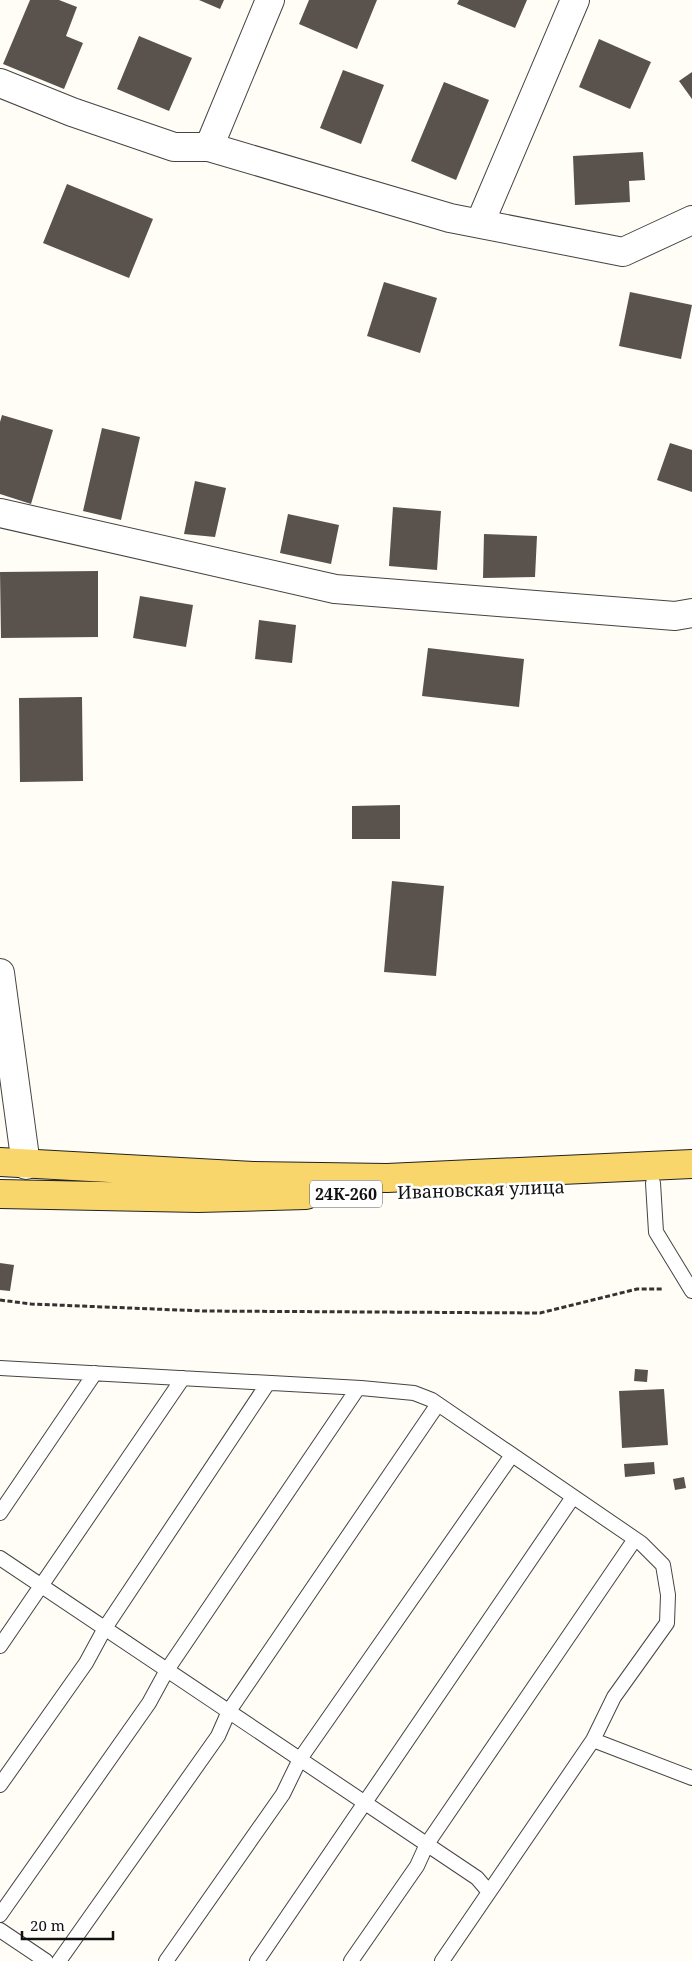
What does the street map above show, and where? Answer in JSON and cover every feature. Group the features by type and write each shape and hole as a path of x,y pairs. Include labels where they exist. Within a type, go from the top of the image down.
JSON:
{"main road":[{"name":"24К-260","path":"13,1164 253,1176 387,1178 692,1164"},
{"name":"Ивановская улица","path":"0,1194 198,1198 467,1192 653,1182 692,1178"}],"street":[{"path":"209,147 270,0"},
{"path":"480,223 575,0"},
{"path":"0,83 72,112 174,147 209,147 450,218 623,252 692,220"},
{"path":"0,513 336,589 675,616 692,613"},
{"path":"0,973 13,1164"}],"lane":[{"path":"653,1182 656,1232 691,1290"},
{"path":"1,1370 95,1373 414,1393 438,1404 634,1539 663,1565 668,1595 667,1623 614,1697 593,1740 442,1961"},
{"path":"0,1513 95,1373"},
{"path":"0,1646 183,1378"},
{"path":"0,1785 86,1663 105,1628 268,1383"},
{"path":"0,1915 149,1703 167,1670 358,1388"},
{"path":"59,1961 218,1736 229,1711 438,1404"},
{"path":"166,1961 283,1794 300,1760 512,1455"},
{"path":"257,1961 573,1497"},
{"path":"351,1961 417,1866 427,1844 634,1539"},
{"path":"0,1558 427,1844 476,1878 489,1892"},
{"path":"593,1740 692,1778"},
{"path":"0,1930 46,1961"}],"path":[{"path":"0,1300 31,1304 203,1311 540,1313 637,1289 691,1290"}],"building":[{"path":"30,0 59,0 77,7 66,36 83,43 64,89 3,64"},
{"path":"199,0 224,0 220,9"},
{"path":"309,0 377,0 357,49 299,24"},
{"path":"459,0 527,0 515,28 457,4"},
{"path":"139,36 192,58 169,111 117,89"},
{"path":"599,39 651,62 630,109 579,87"},
{"path":"343,70 384,85 361,144 320,128"},
{"path":"692,72 692,99 679,81"},
{"path":"444,82 489,100 456,180 411,161"},
{"path":"643,152 645,180 629,181 630,202 575,205 573,156"},
{"path":"67,184 153,219 129,278 43,243"},
{"path":"384,282 437,298 420,353 367,336"},
{"path":"630,292 692,305 681,359 619,346"},
{"path":"2,415 53,430 31,504 0,494 0,422"},
{"path":"102,428 140,437 121,520 83,511"},
{"path":"670,443 692,450 692,492 657,480"},
{"path":"195,481 226,488 215,537 184,534"},
{"path":"393,507 441,511 437,570 389,566"},
{"path":"288,514 339,525 331,564 280,553"},
{"path":"484,534 537,536 535,577 483,578"},
{"path":"98,571 98,637 1,638 0,572"},
{"path":"140,596 193,605 186,647 133,638"},
{"path":"259,620 296,625 292,663 255,659"},
{"path":"428,648 524,659 519,707 422,696"},
{"path":"82,697 83,781 20,782 19,698"},
{"path":"400,805 400,839 352,839 352,806"},
{"path":"392,881 444,886 436,976 384,972"},
{"path":"0,1263 14,1265 10,1291 0,1290"},
{"path":"635,1369 648,1370 647,1382 634,1381"},
{"path":"664,1389 668,1445 622,1448 619,1391"},
{"path":"654,1462 655,1474 625,1477 624,1464"},
{"path":"684,1477 686,1488 675,1490 673,1479"}]}
